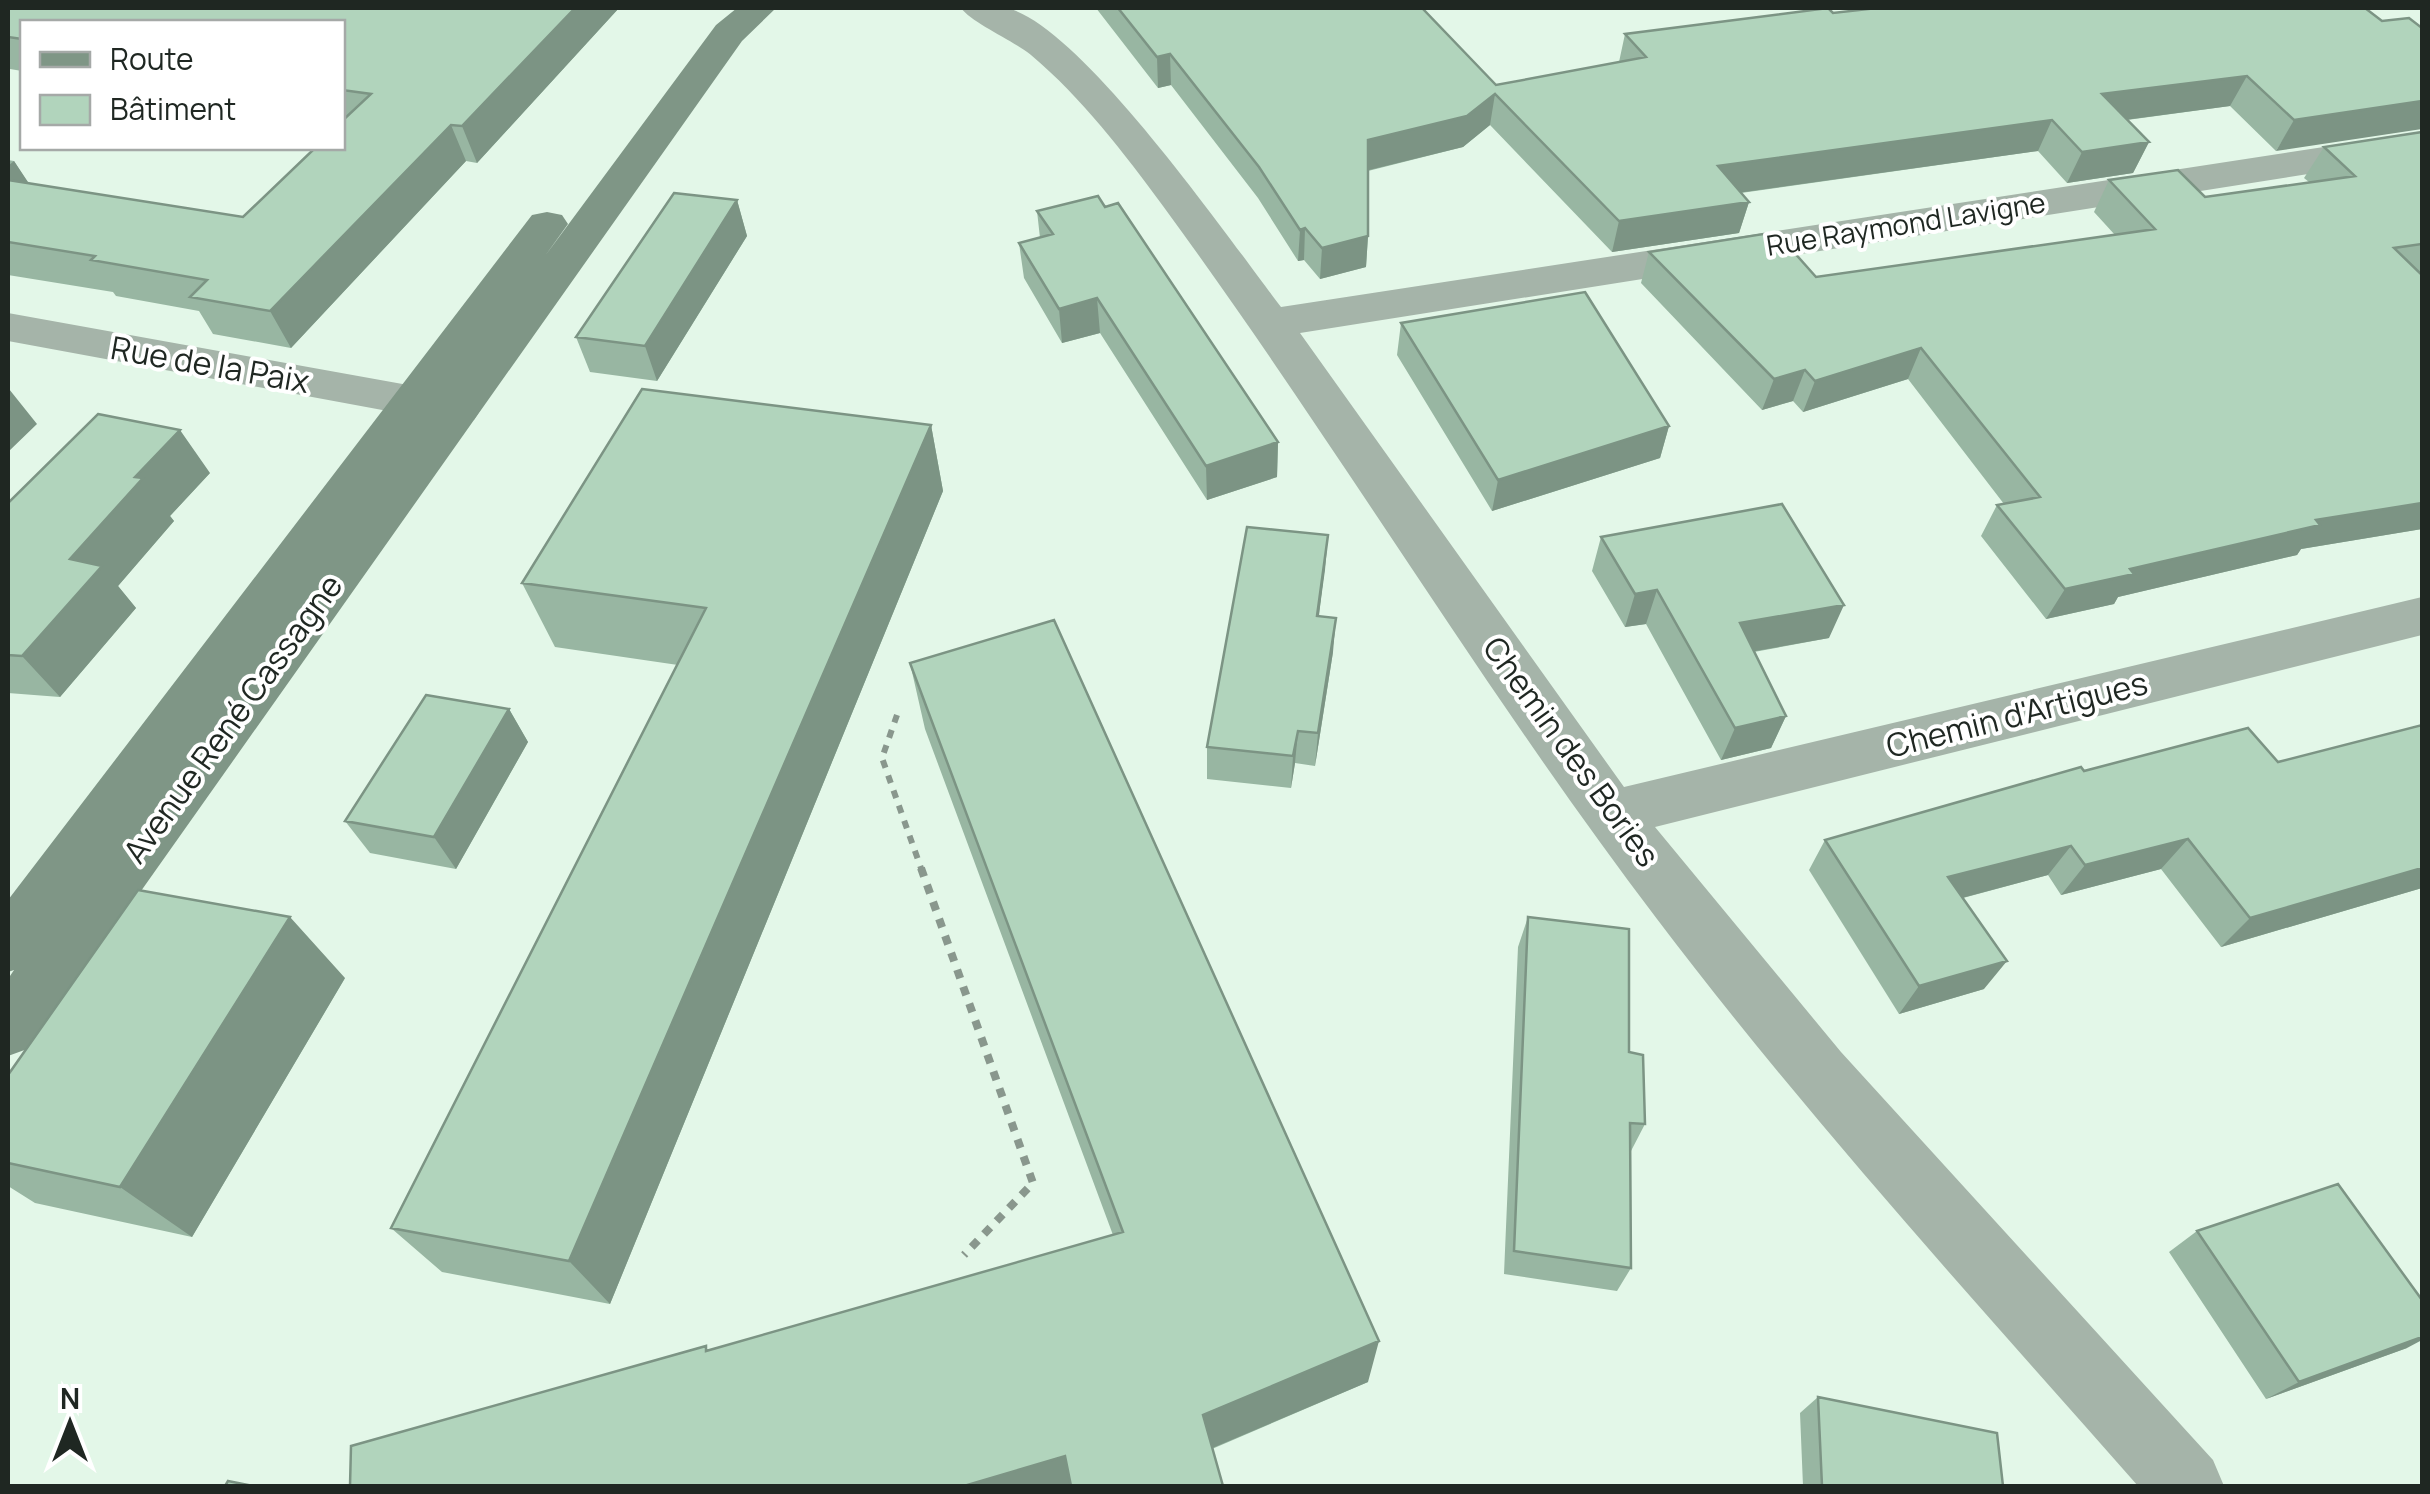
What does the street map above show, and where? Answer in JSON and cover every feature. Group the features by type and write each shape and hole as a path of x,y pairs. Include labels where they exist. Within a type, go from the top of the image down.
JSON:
{"main road":[{"name":"Avenue René Cassagne","path":"8,1028 706,8"},
{"name":"Avenue René Cassagne","path":"8,946 732,28 758,8"}],"street":[{"name":"Chemin des Bories","path":"979,8 1034,35 1075,75 1176,197 1271,323 1611,814 1771,1018 2187,1486"},
{"name":"Rue Raymond Lavigne","path":"1271,323 2422,144"},
{"name":"Rue de la Paix","path":"8,327 436,406"},
{"name":"Chemin d'Artigues","path":"1611,814 2422,616"}],"path":[{"path":"897,716 882,758 1033,1183 964,1255"}],"building":[{"path":"8,8 575,8 462,126 451,125 270,311 190,297 207,280 8,242 8,180 243,217 313,150 345,150 345,118 371,94 345,90 345,20 20,20 20,39 8,37"},
{"path":"1118,8 1422,8 1496,85 1646,57 1625,34 1828,8 1833,13 1877,8 2365,8 2382,21 2409,18 2422,28 2422,101 2294,120 2247,76 2102,94 2149,142 2082,152 2052,120 1718,166 1749,202 1619,221 1495,94 1467,116 1368,140 1368,236 1322,248 1305,228 1300,230 1259,167 1170,54 1157,57"},
{"path":"2422,132 2422,244 2394,248 2422,275 2422,503 2316,520 2320,525 2130,569 2134,574 2065,589 1997,505 2040,497 1921,348 1815,381 1805,370 1774,379 1649,252 1776,232 1816,277 2155,229 2109,180 2178,170 2205,197 2355,176 2324,147"},
{"path":"674,193 737,200 645,346 576,337"},
{"path":"1098,196 1105,207 1118,203 1278,442 1206,466 1097,298 1059,309 1019,243 1053,234 1037,211"},
{"path":"1585,292 1669,426 1498,480 1401,323"},
{"path":"642,389 931,425 569,1261 391,1228 706,608 522,583"},
{"path":"98,414 180,430 135,477 143,478 70,559 102,566 22,656 8,655 8,503"},
{"path":"1782,504 1844,605 1740,623 1786,716 1735,728 1657,590 1635,594 1601,537"},
{"path":"1247,527 1328,535 1317,616 1336,618 1318,733 1298,731 1293,756 1207,747"},
{"path":"1054,620 1379,1341 1203,1415 1223,1486 1071,1486 1065,1456 964,1486 350,1486 351,1446 706,1346 706,1351 1123,1232 910,663"},
{"path":"426,695 509,709 434,837 345,821"},
{"path":"2422,725 2422,868 2250,918 2188,839 2085,865 2071,846 1948,877 2007,961 1919,986 1825,840 2081,767 2084,771 2248,728 2278,762"},
{"path":"138,890 290,917 120,1187 8,1163 8,1075"},
{"path":"1528,917 1629,929 1629,1052 1643,1055 1645,1124 1630,1123 1631,1268 1514,1251"},
{"path":"2338,1184 2422,1300 2422,1337 2299,1382 2197,1231"},
{"path":"1818,1397 1997,1433 2003,1486 1822,1486"},
{"path":"228,1481 253,1486 225,1486"}]}
